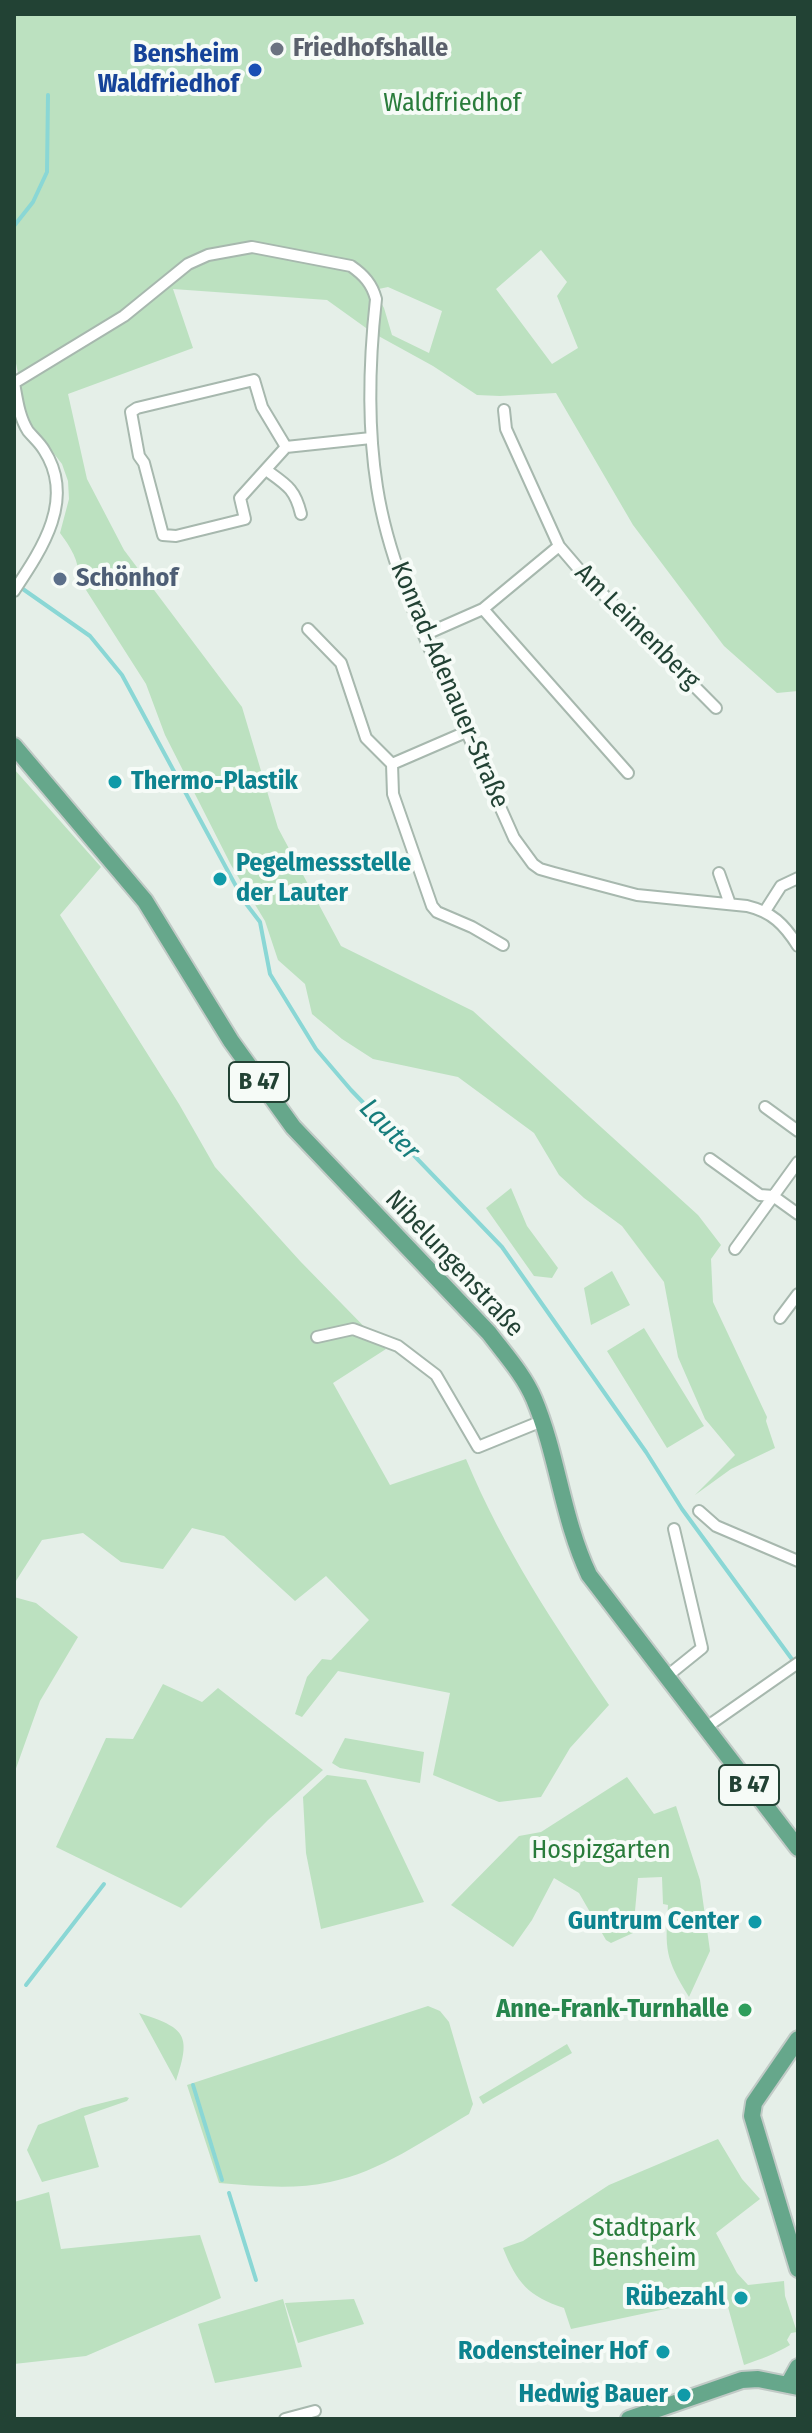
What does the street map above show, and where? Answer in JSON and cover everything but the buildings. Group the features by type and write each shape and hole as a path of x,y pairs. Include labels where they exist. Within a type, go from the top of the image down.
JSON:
{"main road":[{"name":"Nibelungenstraße","path":"14,746 145,901 231,1041 293,1127 489,1333 533,1395 577,1550 595,1584 798,1848"},
{"path":"798,2039 754,2103 752,2116 798,2269"},
{"path":"629,2419 742,2380 758,2379 796,2388 798,2367"}],"street":[{"name":"Konrad-Adenauer-Straße","path":"14,591 50,532 58,500 56,477 44,450 27,430 14,383 124,316 188,264 208,255 252,247 351,266 364,275 374,289 376,299 370,379 371,438 378,489 398,571 466,732 523,854 540,869 637,895 730,904 765,911"},
{"path":"286,447 262,407 254,380 131,412 139,456 144,463 161,531 166,536 245,519 240,498 286,447 371,438"},
{"name":"Am Leimenberg","path":"504,410 506,429 559,546 716,708"},
{"path":"266,470 292,489 301,514"},
{"name":"Am Leimenberg","path":"424,635 483,609 559,546"},
{"path":"483,609 628,773"},
{"path":"308,629 341,663 366,738 392,764 393,794 432,906 437,912 503,945"},
{"path":"392,764 466,732"},
{"path":"719,873 730,904"},
{"path":"798,878 781,886 765,911 778,919 798,946"},
{"path":"765,1107 798,1131"},
{"path":"710,1159 760,1195 773,1196 798,1214"},
{"path":"735,1249 798,1162"},
{"path":"780,1318 798,1294"},
{"path":"317,1337 353,1329 398,1346 436,1375 478,1447 542,1421"},
{"path":"699,1511 716,1526 798,1561"},
{"path":"666,1677 702,1648 674,1529"},
{"path":"705,1728 795,1665"},
{"path":"285,2419 315,2411"}],"green space":[{"name":"Waldfriedhof","path":"14,14 798,14 798,691 777,693 724,646 633,525 556,393 477,395 373,333 327,300 173,289 193,348 68,394 87,479 124,550 242,707 278,828 341,946 473,1011 698,1215 721,1245 711,1259 713,1302 767,1417 775,1448 731,1469 695,1495 735,1455 705,1419 678,1357 664,1282 622,1226 559,1175 534,1133 458,1077 373,1059 312,1014 305,984 278,960 265,921 231,865 165,735 146,684 79,579 74,554 60,533 69,499 68,481 62,464 31,424 14,353","holes":["541,250 567,282 557,296 578,348 552,364 496,289","388,287 442,311 429,353 392,335 384,308 374,290"]},
{"path":"14,769 101,867 60,915 215,1167 300,1261 386,1349 333,1383 390,1485 466,1459 513,1555 609,1705 570,1748 541,1797 499,1802 433,1775 450,1693 338,1671 302,1717 295,1714 307,1677 322,1659 331,1660 369,1620 326,1576 295,1601 224,1536 192,1528 163,1569 121,1562 83,1533 42,1540 14,1584"},
{"path":"511,1188 527,1226 558,1268 552,1278 534,1276 486,1208"},
{"path":"612,1271 630,1305 591,1325 584,1288"},
{"path":"644,1328 704,1426 667,1448 607,1351"},
{"path":"14,1597 36,1603 78,1637 40,1701 14,1774"},
{"path":"163,1684 202,1702 218,1688 323,1770 268,1820 181,1908 56,1847 106,1738 133,1739"},
{"path":"345,1738 424,1752 420,1783 340,1768 332,1763"},
{"path":"327,1775 366,1780 424,1902 321,1929 306,1853 303,1797"},
{"name":"Hospizgarten","path":"627,1777 654,1814 676,1806 700,1880 710,1951 689,1997 668,1953 668,1905 663,1904 662,1877 638,1878 633,1933 611,1943 606,1940 579,1893 554,1878 532,1920 513,1947 451,1905 519,1836 541,1832"},
{"path":"428,2006 440,2011 449,2022 473,2104 469,2114 402,2154 349,2177 289,2187 219,2183 187,2085"},
{"path":"139,2013 166,2023 181,2035 183,2053 176,2081"},
{"path":"567,2044 572,2053 483,2104 479,2097"},
{"path":"129,2098 127,2101 84,2116 99,2167 42,2182 27,2150 38,2125 82,2108"},
{"name":"Stadtpark Bensheim","path":"718,2139 742,2179 760,2199 716,2233 737,2273 748,2285 784,2281 785,2296 797,2332 791,2333 787,2340 790,2345 744,2365 728,2307 689,2304 571,2329 564,2308 533,2293 519,2279 503,2248 523,2241 609,2185"},
{"path":"49,2192 61,2249 200,2235 221,2298 86,2356 14,2364 14,2202"},
{"path":"283,2299 302,2367 215,2383 198,2324"},
{"path":"354,2299 364,2324 298,2343 285,2303"}],"waterway":[{"path":"14,226 33,202 47,172 48,95"},
{"name":"Lauter","path":"20,587 90,636 122,675 244,901 260,922 270,974 316,1049 351,1090 502,1247 646,1452 682,1509 794,1662"},
{"path":"26,1985 104,1884"},
{"path":"193,2085 222,2180"},
{"path":"229,2193 256,2280"}],"place":[{"name":"Friedhofshalle","path":"277,49"},
{"name":"Bensheim Waldfriedhof","path":"255,70"},
{"name":"Schönhof","path":"60,579"},
{"name":"Thermo-Plastik","path":"115,782"},
{"name":"Pegelmessstelle der Lauter","path":"220,879"},
{"name":"Guntrum Center","path":"755,1922"},
{"name":"Anne-Frank-Turnhalle","path":"745,2010"},
{"name":"Rübezahl","path":"741,2298"},
{"name":"Rodensteiner Hof","path":"663,2352"},
{"name":"Hedwig Bauer","path":"684,2395"}]}
